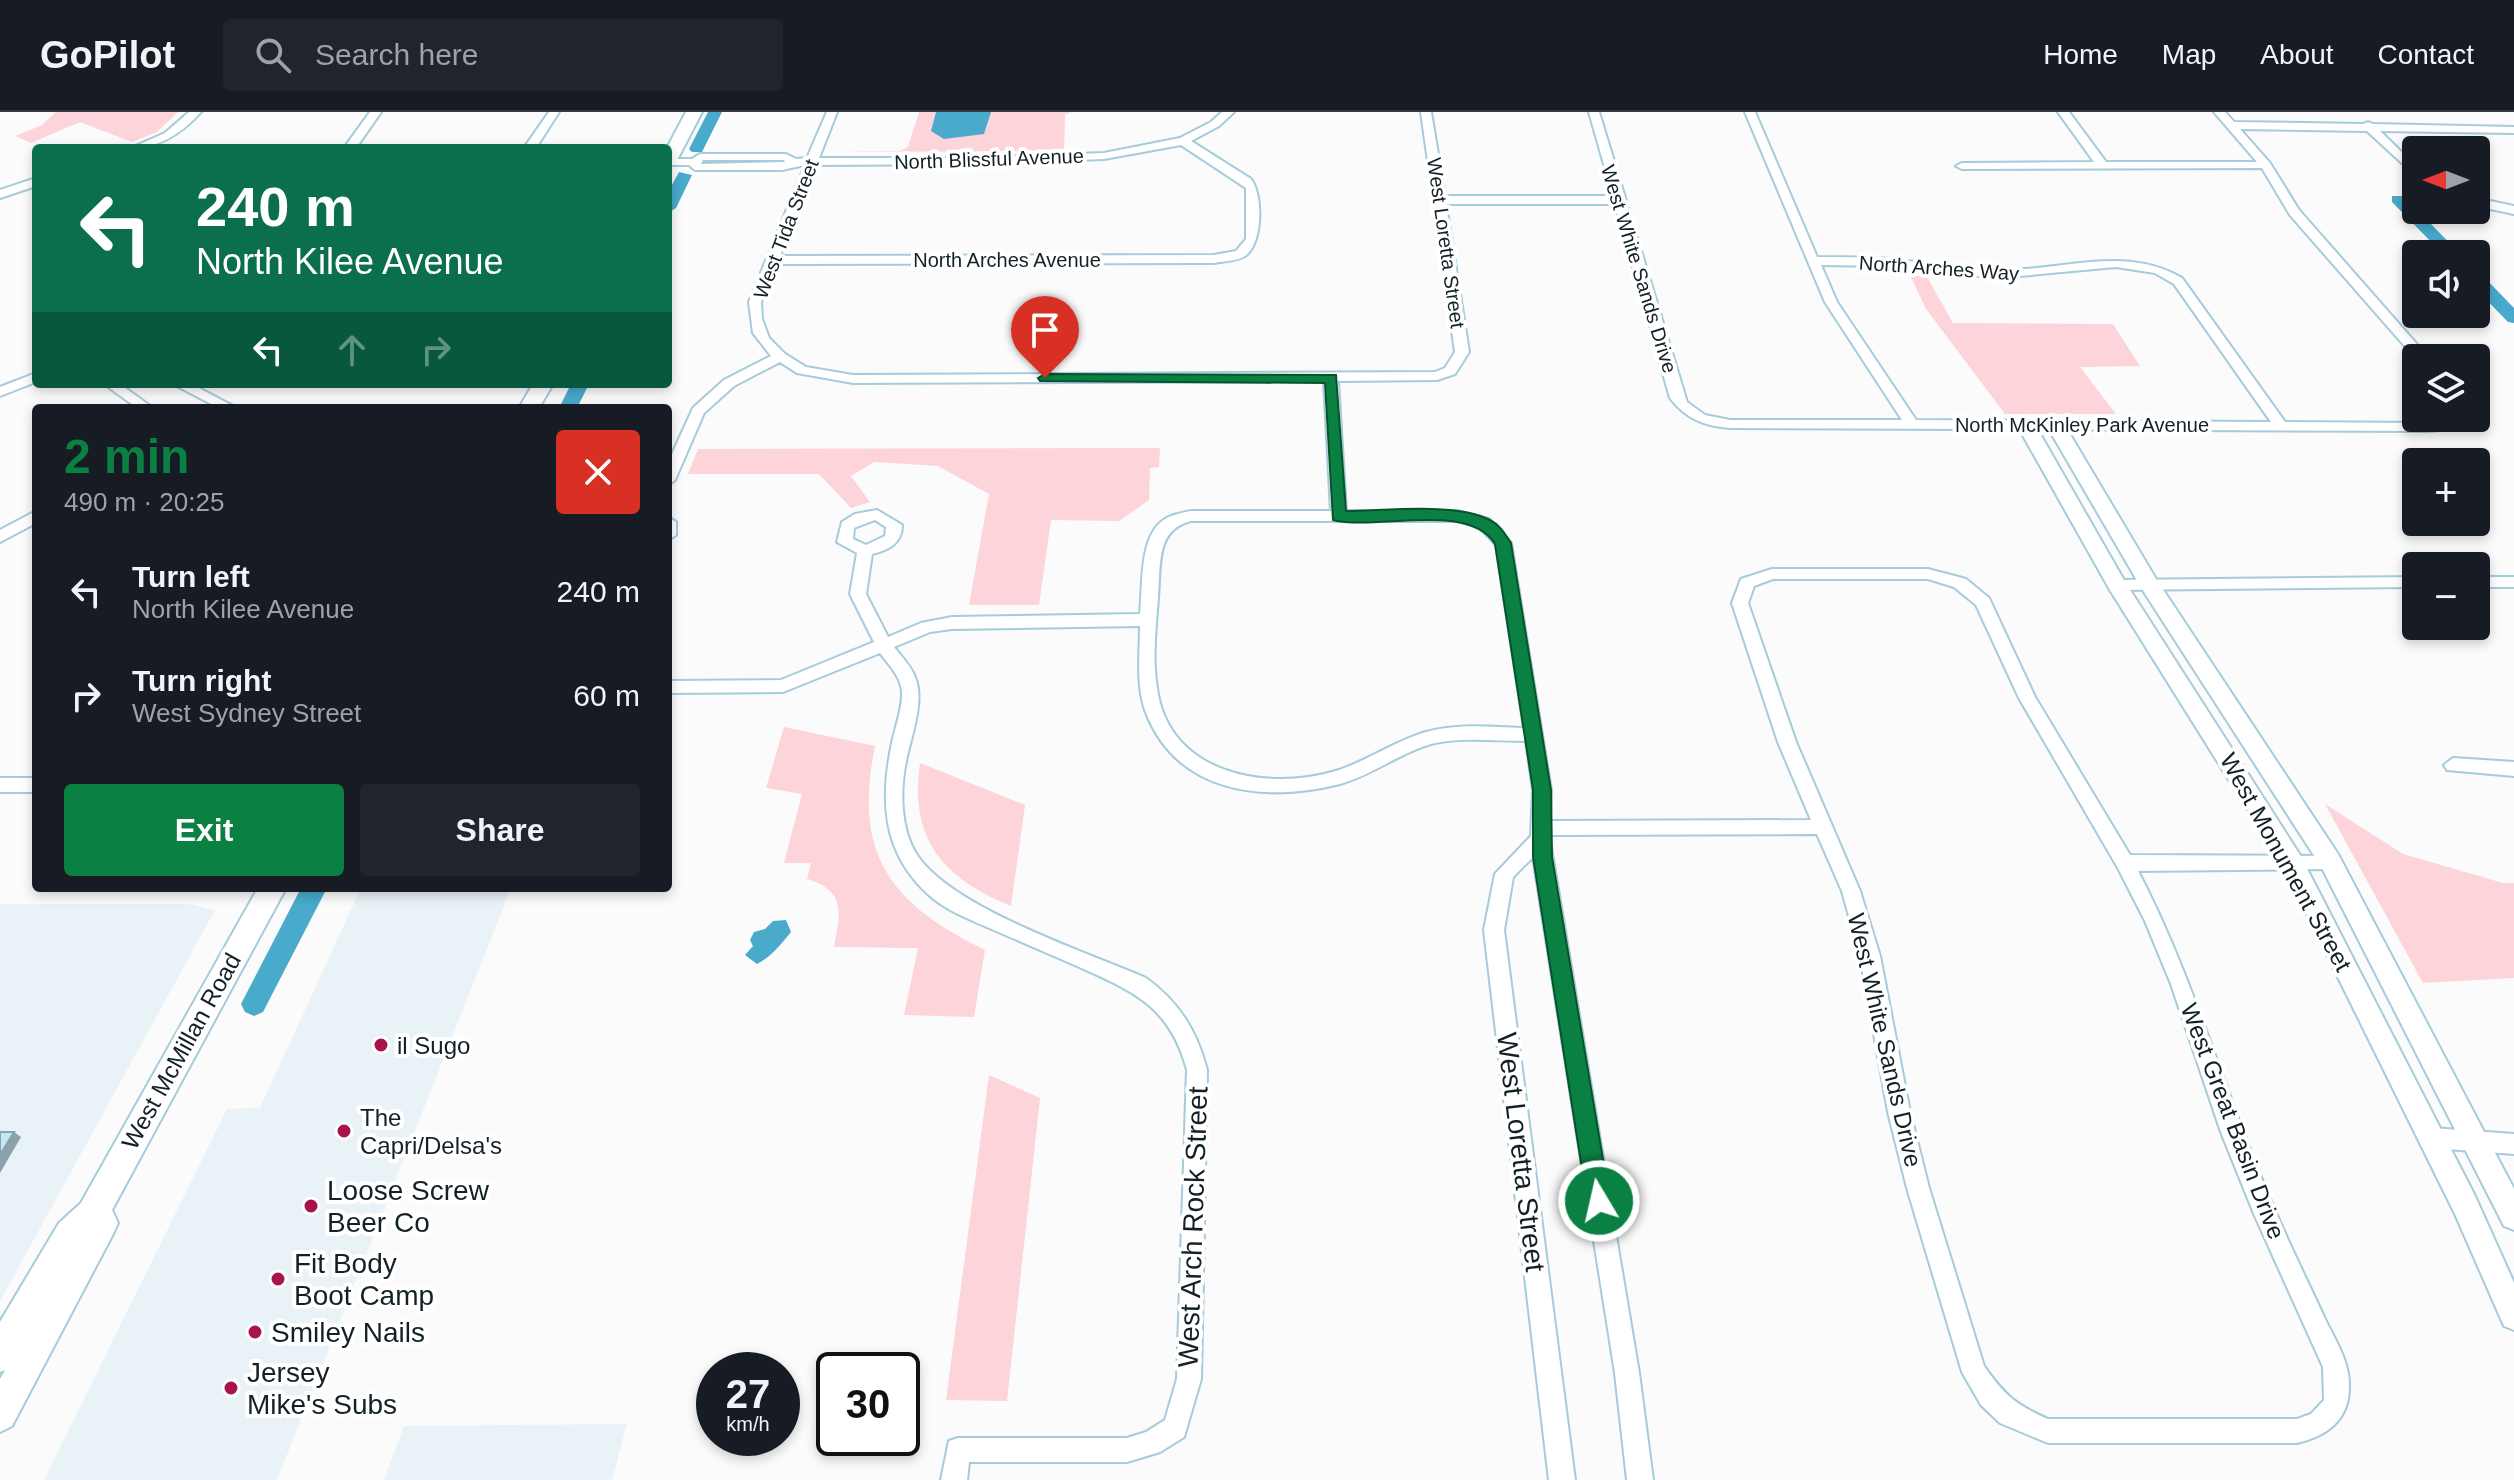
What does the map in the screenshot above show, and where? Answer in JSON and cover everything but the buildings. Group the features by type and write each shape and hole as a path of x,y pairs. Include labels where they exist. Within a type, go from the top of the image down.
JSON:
{"main road":[{"path":"672,154 694,112"},
{"name":"West McMillan Road","path":"0,1355 70,1234 92,1214 270,892"},
{"name":"West McMillan Road","path":"0,1414 102,1223 92,1214"}],"street":[{"path":"147,144 169,135 196,112"},
{"path":"353,144 376,112"},
{"path":"533,144 554,112"},
{"name":"West Tida Street","path":"780,357 764,343 754,325 755,302 832,112"},
{"name":"North Blissful Avenue","path":"672,162 695,162 695,167 782,167 794,162 973,161 1104,156 1183,141 1215,124 1229,112"},
{"name":"West Loretta Street","path":"1331,378 1422,378 1450,371 1462,352 1426,112"},
{"name":"West White Sands Drive","path":"1594,112 1677,398 1698,418"},
{"path":"1750,112 1831,302 1911,424"},
{"path":"2063,112 2102,165"},
{"path":"2219,112 2266,165 2294,212 2410,344"},
{"path":"2431,112 2450,128"},
{"path":"2230,125 2368,125 2514,130"},
{"path":"2368,125 2402,159"},
{"name":"North Arches Avenue","path":"773,260 1214,259 1240,254 1252,240 1252,188 1247,181 1183,141"},
{"path":"1962,166 2266,165"},
{"path":"0,194 32,183"},
{"path":"1440,200 1618,200"},
{"path":"2490,205 2514,210"},
{"name":"North Arches Way","path":"1812,261 1891,263 2000,274 2034,273 2086,265 2160,268 2178,281 2281,426"},
{"path":"672,471 698,411 729,383 780,357 802,370 853,379 1331,378 1339,516"},
{"path":"0,392 32,379"},
{"path":"117,388 140,404"},
{"path":"188,388 222,404"},
{"name":"North McKinley Park Avenue","path":"1698,418 1730,424 2402,427"},
{"name":"West Monument Street","path":"2026,425 2117,585 2292,862 2432,1138 2514,1316"},
{"name":"West Monument Street","path":"2056,426 2149,584 2330,861 2399,989 2474,1144 2514,1217"},
{"path":"1532,735 1457,733 1428,738 1339,777 1277,788 1228,781 1195,763 1169,740 1154,711 1148,688 1148,620 1155,543 1165,526 1191,516 1457,516 1484,523 1503,543 1542,790 1541,834 1627,1373 1640,1480"},
{"path":"0,537 32,518"},
{"path":"865,550 858,594 884,646"},
{"name":"West White Sands Drive","path":"1960,583 1928,574 1759,576 1747,583 1740,603 1787,742 1851,891 1870,956 1899,1112 1974,1372 2000,1406 2035,1427 2048,1431 2297,1431 2323,1423"},
{"path":"2117,585 2402,582"},
{"path":"2490,582 2514,582"},
{"name":"West Great Basin Drive","path":"1960,583 1983,602 2027,698 2125,863 2181,984 2232,1132 2265,1214 2335,1366 2338,1397 2334,1410 2323,1423"},
{"path":"672,687 783,686 927,627 952,623 1148,620"},
{"name":"West Arch Rock Street","path":"884,646 902,669 911,695 893,780 895,820 908,858 936,890 975,913 1139,984 1162,1001 1183,1026 1197,1070 1189,1379 1175,1428 1151,1443 1127,1450 958,1450 954,1480"},
{"path":"2453,765 2514,769"},
{"path":"0,785 32,785"},
{"path":"1541,834 1825,827"},
{"name":"West Loretta Street","path":"1541,834 1504,874 1494,930 1562,1480"},
{"path":"2125,863 2330,861"},
{"path":"2432,1138 2474,1144 2514,1144"}],"shaded area":[{"path":"56,112 178,112 157,132 132,142 80,122 31,143 15,136 42,125"},
{"path":"919,112 1071,112 1065,115 1064,151 835,152 900,151 908,147"},
{"path":"1910,275 1927,277 1953,323 2113,324 2140,366 2080,367 2116,414 2005,414 1926,309"},
{"path":"1160,448 1159,467 1150,468 1149,500 1119,521 1051,520 1039,605 969,605 989,494 938,466 874,462 851,476 870,502 851,508 819,474 688,474 698,449"},
{"path":"784,727 875,746 869,784 869,817 875,846 886,871 902,893 924,913 985,950 974,1017 904,1015 918,948 834,947 839,914 835,897 820,884 807,879 811,863 784,863 802,794 766,788"},
{"path":"920,763 1025,805 1011,906 967,883 949,869 936,853 926,835 920,814"},
{"path":"2325,804 2403,854 2503,883 2514,883 2514,978 2423,983"},
{"path":"359,892 509,892 277,1480 44,1480 227,1109 260,1108"},
{"path":"0,904 188,904 215,910 0,1301"},
{"path":"989,1075 1040,1098 1007,1401 946,1400"},
{"path":"627,1424 612,1480 384,1480 404,1426"}],"water":[{"path":"936,112 991,112 984,134 944,139 931,131"},
{"path":"786,920 791,932 771,954 757,964 745,955 753,946 750,940 754,932 765,929 773,921"}],"waterway":[{"path":"697,149 715,112"},
{"path":"672,200 684,175"},
{"path":"2398,199 2438,240"},
{"path":"2490,293 2514,318"},
{"path":"570,404 578,388"},
{"path":"254,1004 312,892"}],"place":[{"name":"il Sugo","path":"381,1045"},
{"name":"The Capri/Delsa's","path":"344,1131"},
{"name":"Loose Screw Beer Co","path":"311,1206"},
{"name":"Fit Body Boot Camp","path":"278,1279"},
{"name":"Smiley Nails","path":"255,1332"},
{"name":"Jersey Mike's Subs","path":"231,1388"}],"route":[{"path":"1045,378 1331,378 1339,516 1457,516 1484,523 1495,531 1503,543 1542,790 1542,857 1599,1201"}]}
